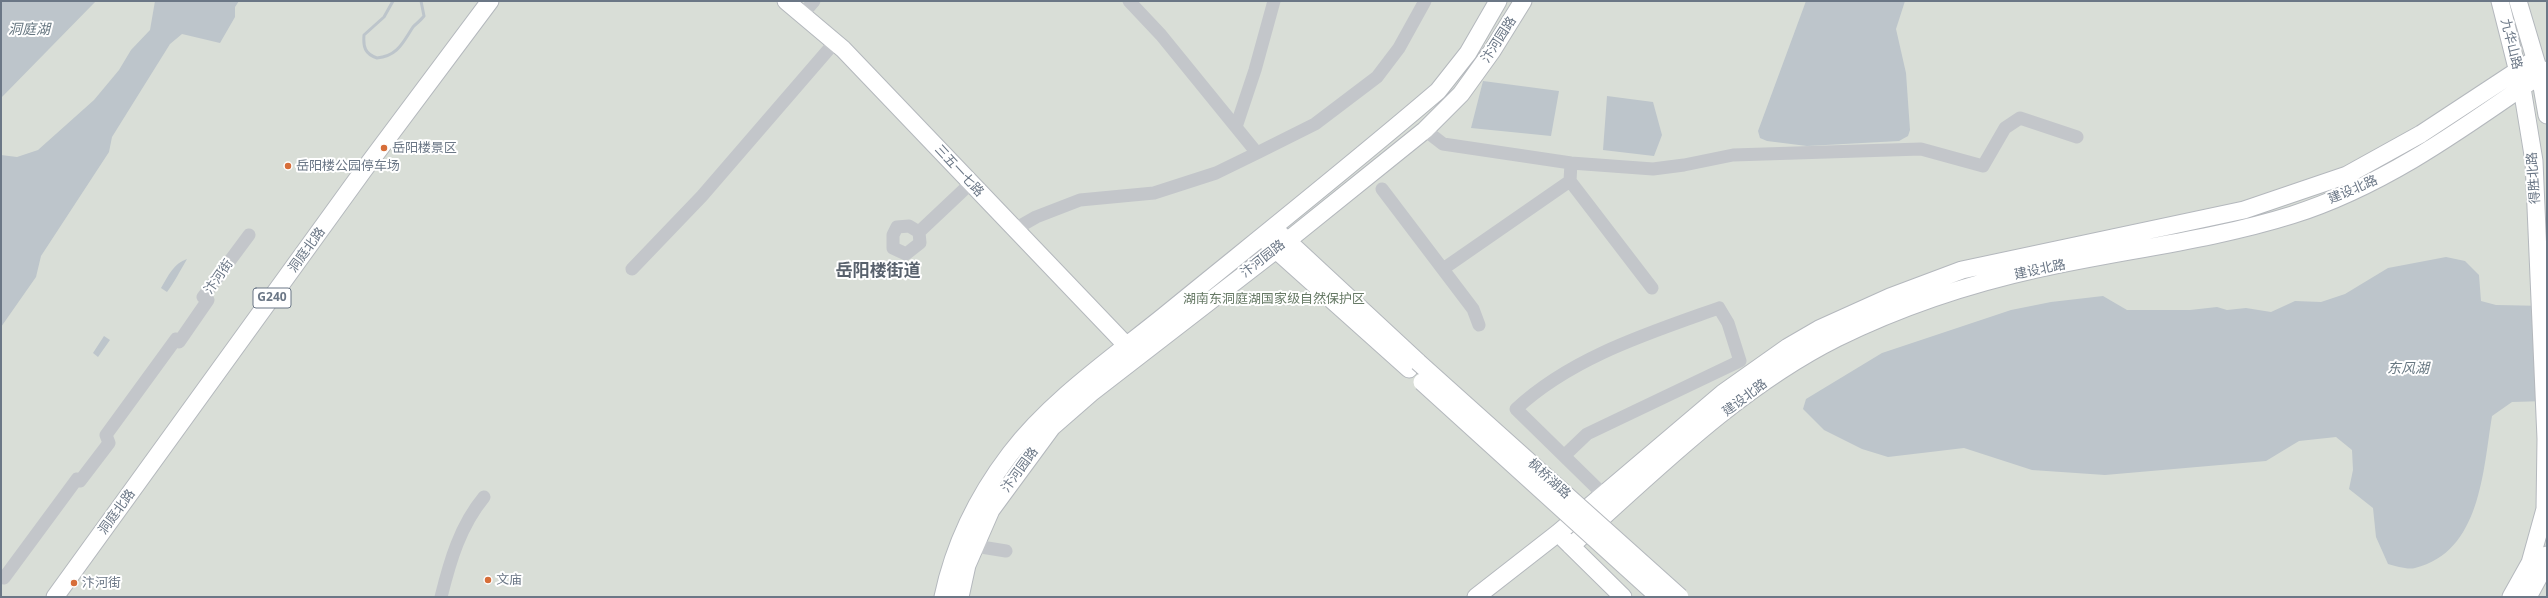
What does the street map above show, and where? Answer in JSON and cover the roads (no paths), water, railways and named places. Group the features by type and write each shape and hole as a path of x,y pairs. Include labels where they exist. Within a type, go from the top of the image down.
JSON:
{"main road":[{"name":"洞庭北路","path":"48,597 359,167 482,1"},
{"name":"洞庭北路","path":"55,597 363,171 490,1"},
{"name":"三五一七路","path":"786,1 835,42 1127,346"},
{"name":"汴河园路","path":"960,597 967,564 991,510 1052,427 1178,315 1267,232 1438,91 1468,53 1498,1"},
{"name":"汴河园路","path":"943,597 949,572 961,539 982,494 1010,453 1038,422 1127,346 1178,315 1281,245 1425,130 1461,94 1492,51 1523,1"},
{"name":"九华山路","path":"2500,1 2522,88"},
{"name":"九华山路","path":"2518,1 2535,59 2543,73"},
{"path":"1482,595 1558,533 1723,393 1788,347 1848,315 1962,270 2244,210 2347,175 2421,134 2535,59"},
{"path":"2543,73 2547,115"},
{"name":"建设北路","path":"1571,546 1682,447 1737,403 1804,357 1837,338 1913,306 1968,287 2037,269 2159,246 2292,215 2360,190 2395,171 2543,73"},
{"name":"得胜北路","path":"2511,597 2530,563 2544,509 2546,439 2538,281 2534,160 2522,88"},
{"path":"1267,232 1413,366"},
{"name":"枫桥湖路","path":"1413,366 1660,597"},
{"name":"枫桥湖路","path":"1413,366 1680,597"},
{"path":"1558,533 1624,597"},
{"path":"2528,597 2542,569 2547,555"}],"street":[{"path":"802,15 814,1"},
{"path":"1129,1 1161,35 1257,153"},
{"path":"1236,127 1255,70 1274,1"},
{"path":"1015,229 1036,217 1080,200 1154,194 1216,173 1315,124 1377,77 1399,48 1425,1"},
{"path":"632,269 702,196 835,42"},
{"path":"1425,130 1443,144 1571,162 1653,169 1684,165 1733,155 1921,149 1983,166 2005,128 2020,118 2077,137"},
{"path":"1571,162 1570,181 1652,288"},
{"path":"1443,269 1570,181"},
{"path":"919,232 971,183"},
{"path":"1382,189 1473,309 1479,325"},
{"name":"汴河街","path":"4,578 77,479 80,481 109,443 106,435 176,339 179,342 208,300 204,297 249,235"},
{"path":"1565,456 1587,434 1740,361 1728,323 1719,308 1594,356 1528,398 1516,409 1615,507"},
{"path":"441,597 451,558 470,514 484,497"},
{"path":"975,546 1006,551"}],"water":[{"name":"洞庭湖","path":"1,1 96,1 1,98"},
{"path":"155,1 239,1 235,7 235,17 220,43 182,34 170,44 112,137 109,152 41,256 36,277 1,327 1,155 17,157 38,150 94,100 119,70 131,50 150,30"},
{"path":"1806,1 1905,1 1896,29 1906,73 1910,130 1908,136 1899,141 1807,146 1767,141 1760,138 1758,131"},
{"path":"1483,81 1559,91 1551,136 1471,128"},
{"path":"1607,96 1653,102 1662,135 1654,156 1603,150"},
{"name":"东风湖","path":"2446,257 2465,261 2479,275 2481,301 2496,305 2547,306 2547,401 2512,402 2492,416 2481,484 2475,506 2466,527 2454,545 2437,559 2415,568 2405,568 2388,564 2376,537 2373,508 2349,489 2353,470 2352,450 2336,437 2299,441 2266,461 2105,475 2032,470 1964,448 1888,457 1862,449 1824,430 1803,409 1806,399 1882,353 2011,310 2051,302 2103,296 2127,310 2190,310 2217,307 2227,310 2246,308 2271,312 2295,301 2321,302 2345,294 2388,268"},
{"path":"187,259 167,292 161,288 175,267"},
{"path":"104,336 110,340 98,357 93,353"}],"waterway":[{"path":"393,1 384,17 364,35 364,43 367,52 377,58 384,57 395,51 403,43 413,27 424,16 421,1"}],"place":[{"name":"岳阳楼景区","path":"384,148"},
{"name":"岳阳楼公园停车场","path":"288,166"},
{"name":"文庙","path":"488,580"},
{"name":"汴河街","path":"74,583"}],"district":[{"name":"岳阳楼街道","path":"878,271"}],"park label":[{"name":"湖南东洞庭湖国家级自然保护区","path":"1274,299"}]}
